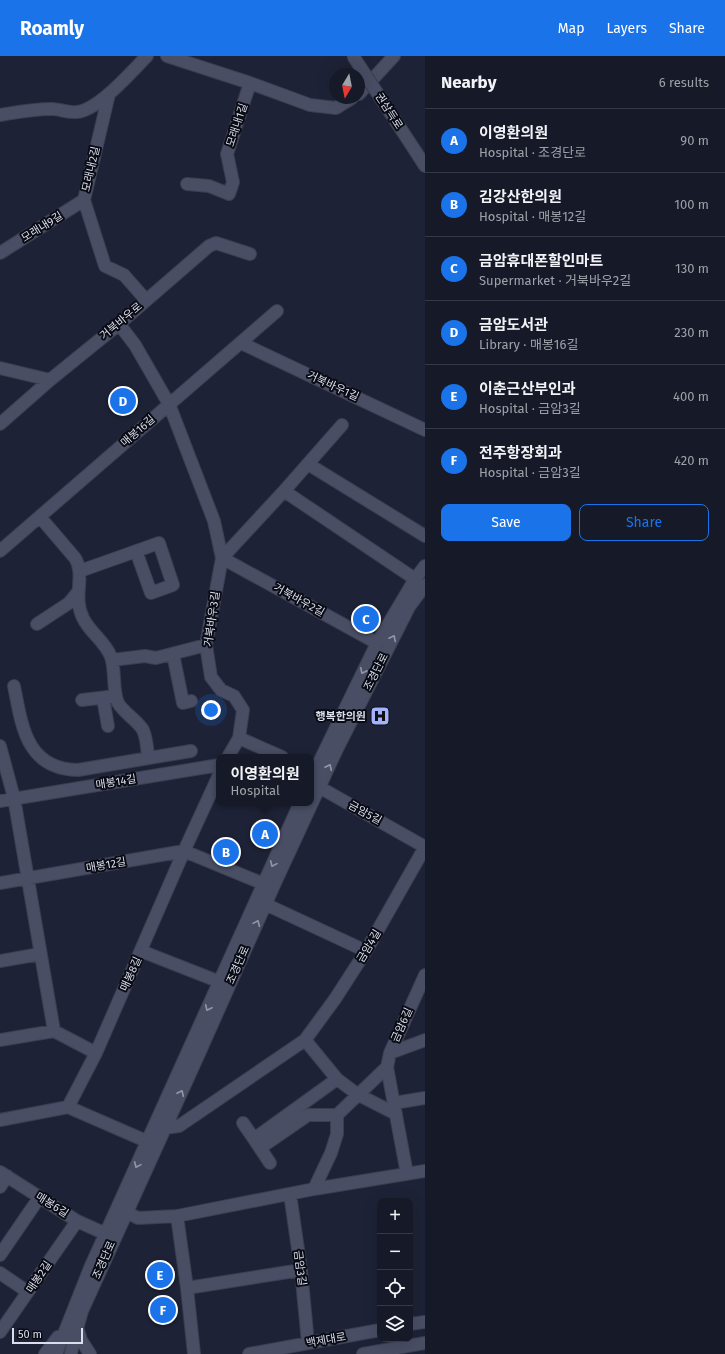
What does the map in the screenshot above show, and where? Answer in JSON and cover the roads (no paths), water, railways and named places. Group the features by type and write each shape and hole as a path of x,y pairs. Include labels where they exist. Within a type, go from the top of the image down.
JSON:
{"street":[{"path":"0,115 30,109 54,109 76,112 90,108 109,94 147,56"},
{"path":"167,56 250,83 310,105 336,108 342,104"},
{"name":"권삼득로","path":"353,56 425,166"},
{"path":"365,88 394,56"},
{"name":"모래내1길","path":"187,184 209,186 229,194 233,182 228,154 250,83"},
{"name":"모래내2길","path":"109,94 84,200 105,266 124,275 146,300"},
{"name":"모래내9길","path":"0,253 84,200"},
{"name":"거북바우로","path":"0,424 209,246 216,243 250,254"},
{"name":"매봉16길","path":"0,551 277,311"},
{"name":"거북바우3길","path":"119,324 135,345 169,404 214,521 222,558 206,645 211,677 221,690 234,696 243,710 239,738"},
{"name":"거북바우1길","path":"241,342 425,430"},
{"path":"0,368 50,380"},
{"path":"222,558 342,425"},
{"path":"308,464 425,536"},
{"path":"284,491 420,582"},
{"path":"40,517 75,558 79,565 80,570 77,600 83,618 89,628 108,649 112,660 116,696 119,705 142,729 146,739 148,757"},
{"path":"80,570 136,550"},
{"name":"거북바우2길","path":"222,558 377,643"},
{"name":"조경단로","path":"314,777 337,748 409,607 425,566"},
{"name":"조경단로","path":"314,777 377,643 420,582"},
{"path":"37,624 69,603 78,592"},
{"path":"112,660 145,656 156,658 206,645"},
{"path":"173,654 183,703 191,701"},
{"path":"14,686 23,732 29,744 37,754 47,761 63,768 78,770 148,757 191,751"},
{"path":"82,700 116,696"},
{"path":"103,698 104,722"},
{"path":"230,754 239,738 275,754"},
{"path":"0,746 14,798 54,1031"},
{"name":"매봉14길","path":"0,800 216,765"},
{"name":"금암5길","path":"314,777 425,847"},
{"path":"216,782 184,851 264,884"},
{"name":"조경단로","path":"56,1354 82,1311 126,1212 152,1143 220,982 299,806"},
{"name":"조경단로","path":"72,1354 74,1323 90,1268 152,1143 164,1128 265,904 303,806"},
{"name":"금암4길","path":"164,1128 179,1126 305,1040 335,999 366,951 425,847"},
{"name":"매봉12길","path":"0,883 184,851"},
{"name":"매봉8길","path":"96,1053 184,851"},
{"path":"265,904 366,951"},
{"name":"조경단로","path":"141,951 220,982"},
{"path":"0,961 40,954"},
{"name":"금암6길","path":"407,1174 388,1067 390,1053 425,975"},
{"path":"0,1040 54,1031 96,1053 68,1107"},
{"path":"305,1040 337,1079 357,1094 395,1108 425,1098"},
{"name":"금암6길","path":"390,1053 425,1040"},
{"path":"314,1189 331,1153 337,1134 337,1115 357,1094 388,1067"},
{"path":"257,1143 337,1079"},
{"path":"0,1120 68,1107 152,1143"},
{"path":"257,1143 308,1115 337,1115"},
{"path":"243,1123 270,1163"},
{"path":"126,1212 138,1218 177,1216 314,1189 425,1171"},
{"path":"0,1188 4,1174"},
{"name":"매봉6길","path":"4,1174 39,1198 77,1221 106,1234"},
{"name":"금암3길","path":"290,1194 301,1270 308,1343"},
{"path":"0,1255 39,1198"},
{"path":"177,1216 194,1354"},
{"name":"매봉2길","path":"0,1332 77,1221"},
{"path":"187,1288 301,1270"},
{"path":"0,1273 28,1292"},
{"path":"413,1324 425,1322"},
{"path":"45,1354 74,1323 81,1340 90,1354"},
{"name":"백제대로","path":"249,1354 377,1331"},
{"path":"363,1354 425,1343"}],"place":[{"name":"금암도서관","path":"123,401"},
{"name":"금암휴대폰할인마트","path":"366,619"},
{"name":"행복한의원","path":"380,716"},
{"name":"이영환의원","path":"265,834"},
{"name":"김강산한의원","path":"226,852"},
{"name":"이춘근산부인과","path":"160,1275"},
{"name":"전주항장회과","path":"163,1310"}]}
